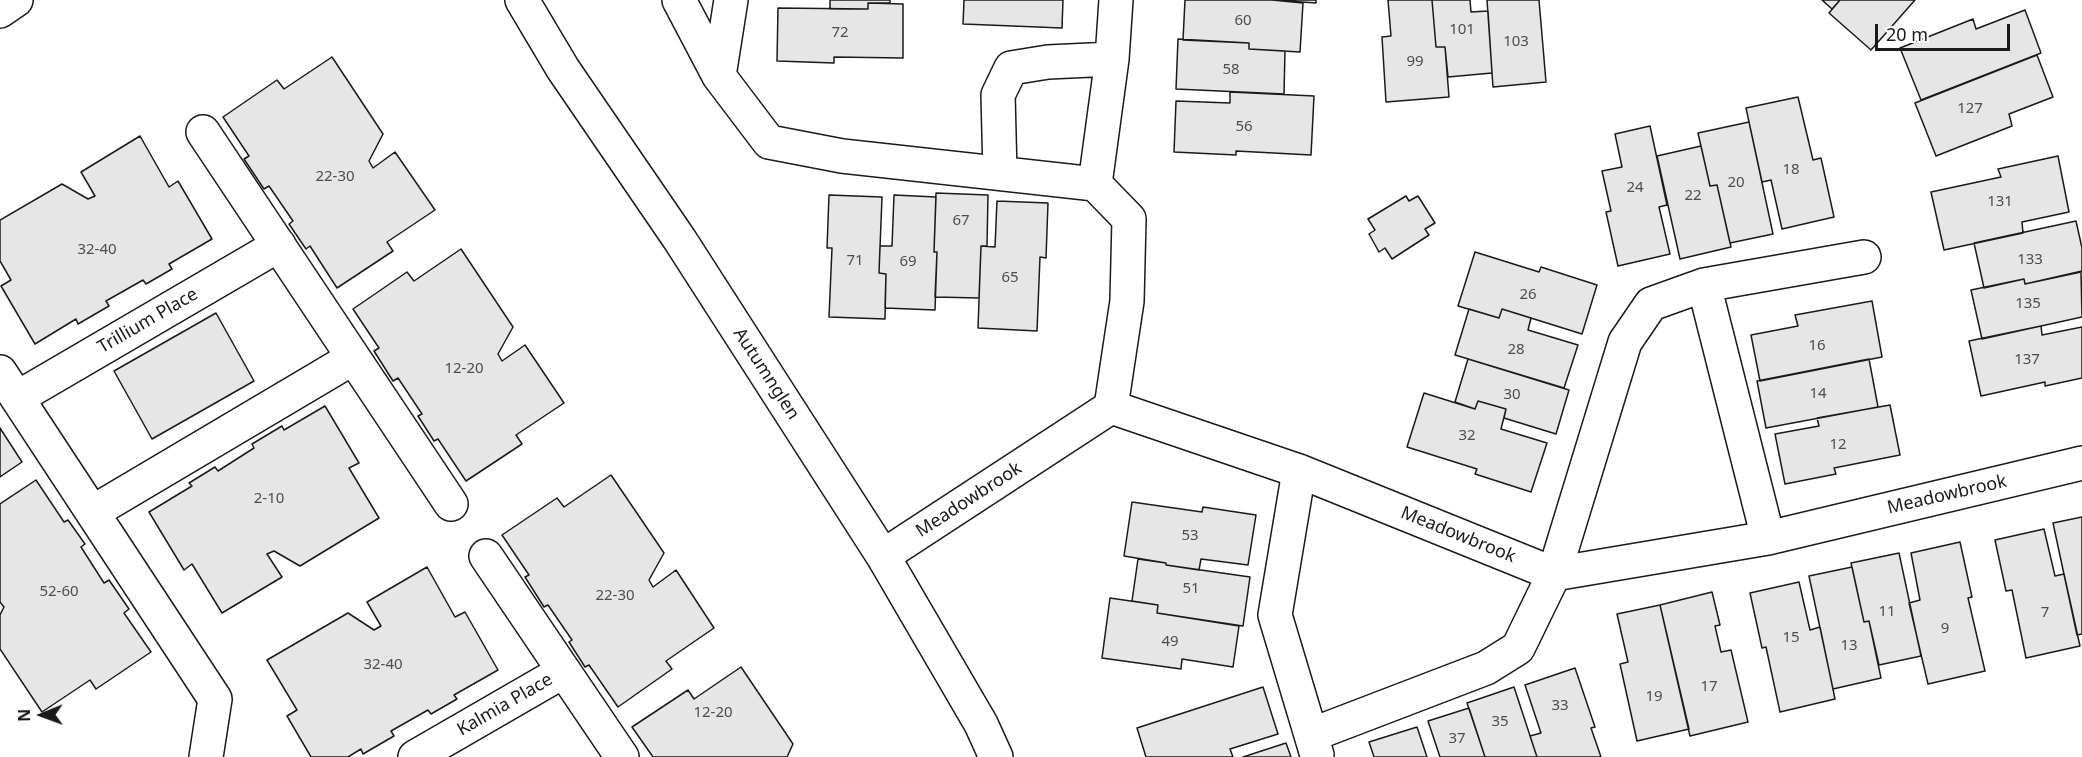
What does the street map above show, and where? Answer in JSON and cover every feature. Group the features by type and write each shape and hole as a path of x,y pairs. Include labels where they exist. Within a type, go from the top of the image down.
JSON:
{"street":[{"path":"0,11 16,0"},
{"name":"Autumnglen","path":"522,0 563,69 680,240 883,556 981,724 996,757"},
{"path":"679,0 719,76 769,142 842,156 1095,184 1129,219 1128,301 1111,407"},
{"path":"719,76 731,0"},
{"path":"1095,184 1112,59 1116,0"},
{"path":"1000,173 998,95 1011,68 1048,62 1112,59"},
{"path":"203,132 451,504"},
{"name":"Trillium Place","path":"206,757 215,699 9,385 279,245"},
{"path":"1299,471 1275,615 1315,746 1486,668 1518,648 1554,574 1625,342 1651,304 1704,285 1864,257"},
{"path":"1704,285 1768,538"},
{"path":"93,512 353,358"},
{"name":"Meadowbrook","path":"883,556 1111,407 1299,471 1554,574 1768,538 2082,463"},
{"name":"Kalmia Place","path":"486,556 622,757"},
{"name":"Kalmia Place","path":"415,757 564,671"}],"building":[{"path":"830,0 890,0 890,3 868,3 868,9 830,9"},
{"path":"964,0 1063,0 1062,28 963,24"},
{"path":"1185,0 1272,0 1303,3 1300,52 1249,49 1249,43 1183,40"},
{"path":"1272,0 1316,0 1316,3"},
{"path":"1388,0 1432,0 1436,47 1445,47 1449,97 1386,102 1382,37 1391,36"},
{"path":"1432,0 1470,0 1471,12 1488,11 1492,73 1448,77 1445,47 1436,47"},
{"path":"1487,0 1539,0 1546,82 1493,87"},
{"path":"1822,0 1840,0 1832,9"},
{"path":"1840,0 1915,0 1871,50 1829,13"},
{"path":"868,3 903,4 903,58 834,57 834,63 777,61 778,8 868,9"},
{"path":"2025,10 2041,53 1921,100 1900,48 1973,19 1976,29"},
{"path":"1178,39 1249,43 1249,49 1285,51 1284,94 1176,89"},
{"path":"2037,55 2053,97 2009,114 2012,126 1936,156 1915,103"},
{"path":"332,57 383,134 369,161 373,168 395,152 435,210 387,242 393,251 337,288 310,246 306,249 289,224 293,221 269,186 264,189 244,159 249,156 223,117 277,80 284,89"},
{"path":"1230,92 1314,96 1311,155 1236,151 1236,155 1174,152 1176,101 1230,103"},
{"path":"1798,97 1813,160 1821,158 1834,217 1782,229 1771,180 1762,182 1746,108"},
{"path":"1749,122 1773,234 1730,243 1717,185 1710,186 1698,133"},
{"path":"1650,126 1667,205 1659,207 1670,254 1618,266 1606,212 1611,211 1602,171 1622,167 1615,134"},
{"path":"140,136 169,187 178,181 212,239 169,264 172,269 146,284 143,280 106,301 109,306 78,324 76,319 35,344 1,286 11,280 0,261 0,220 62,184 88,199 95,196 81,172"},
{"path":"1701,146 1710,186 1717,185 1731,247 1680,259 1657,156"},
{"path":"2058,156 2069,212 2022,222 2023,233 1944,250 1931,192 2001,177 1998,169"},
{"path":"936,193 988,195 987,246 981,246 979,298 935,297"},
{"path":"829,195 882,197 879,273 886,274 885,319 829,317 832,248 827,248"},
{"path":"894,195 936,197 935,310 885,308 886,274 879,273 880,246 892,246"},
{"path":"1406,196 1409,201 1418,196 1435,223 1425,229 1429,235 1392,259 1385,248 1379,252 1369,234 1375,230 1368,219"},
{"path":"997,201 1048,203 1046,258 1040,257 1037,331 978,328 981,246 995,247"},
{"path":"2076,221 2082,248 2082,271 2025,284 2024,279 1984,288 1974,243"},
{"path":"461,249 513,327 498,354 502,361 525,345 564,403 516,435 522,444 466,481 438,439 434,441 418,416 422,414 398,378 393,381 374,351 379,348 353,309 407,272 414,281"},
{"path":"1475,252 1539,272 1541,267 1597,285 1582,334 1502,309 1499,318 1458,306"},
{"path":"2081,272 2082,317 1982,339 1971,290 2024,279 2025,284"},
{"path":"1872,301 1882,357 1760,381 1751,335 1798,326 1795,315"},
{"path":"1469,309 1499,318 1502,309 1531,318 1528,330 1578,345 1564,388 1455,355"},
{"path":"216,313 254,381 152,439 114,371"},
{"path":"2041,326 2042,335 2082,327 2082,378 2045,386 2045,382 1981,396 1969,341"},
{"path":"1468,359 1569,390 1556,434 1504,418 1506,409 1478,401 1475,409 1455,402"},
{"path":"1869,359 1878,407 1766,428 1757,381"},
{"path":"1424,393 1475,409 1478,401 1506,409 1501,429 1547,443 1531,492 1475,474 1477,469 1407,447"},
{"path":"1890,405 1900,455 1834,468 1836,474 1785,484 1775,434 1819,426 1817,418"},
{"path":"325,406 359,463 349,468 379,518 300,566 274,551 267,554 282,577 222,613 192,564 184,570 149,512 192,486 189,483 215,467 218,471 254,448 252,444 282,426 284,430"},
{"path":"0,428 22,462 0,477"},
{"path":"611,475 664,553 649,580 653,587 676,570 714,628 666,661 672,669 618,707 589,665 585,667 569,642 572,640 548,605 544,607 525,577 529,575 502,535 557,498 564,507"},
{"path":"36,480 64,522 68,520 85,544 81,547 104,583 109,580 129,609 124,613 151,652 96,689 90,680 42,712 0,649 0,615 4,607 0,602 0,504"},
{"path":"1132,502 1202,512 1203,507 1256,515 1248,565 1201,559 1199,570 1124,556"},
{"path":"2082,517 2082,634 2077,635 2053,523"},
{"path":"2044,529 2055,576 2064,574 2080,646 2026,658 2012,590 2006,591 1995,540"},
{"path":"1960,542 1972,597 1968,598 1985,671 1928,684 1909,603 1920,600 1911,553"},
{"path":"1899,553 1921,656 1879,665 1869,621 1864,622 1851,563"},
{"path":"1138,559 1250,577 1243,626 1157,613 1158,605 1132,601"},
{"path":"427,567 455,617 465,612 498,670 454,695 457,699 431,714 428,710 391,731 394,736 363,754 361,749 348,757 311,757 287,716 297,710 267,660 348,613 374,630 381,626 367,602"},
{"path":"1852,567 1864,622 1869,621 1881,678 1833,689 1809,576"},
{"path":"1799,582 1810,630 1820,627 1835,699 1780,712 1766,647 1762,648 1750,593"},
{"path":"1712,592 1720,625 1715,626 1721,652 1731,650 1748,722 1690,736 1660,605"},
{"path":"1110,598 1158,605 1157,613 1239,626 1233,667 1182,659 1181,669 1102,658"},
{"path":"1660,605 1689,729 1637,741 1620,664 1628,662 1617,614"},
{"path":"741,667 793,744 787,757 653,757 632,727 688,690 694,699"},
{"path":"1575,668 1595,727 1591,728 1601,757 1537,757 1530,736 1541,733 1525,685"},
{"path":"1263,687 1278,734 1230,749 1233,757 1146,757 1137,728"},
{"path":"1514,687 1537,757 1485,757 1467,703"},
{"path":"1469,708 1485,757 1440,757 1428,721"},
{"path":"1417,727 1427,757 1374,757 1369,742"},
{"path":"1286,743 1291,757 1243,757"}]}
